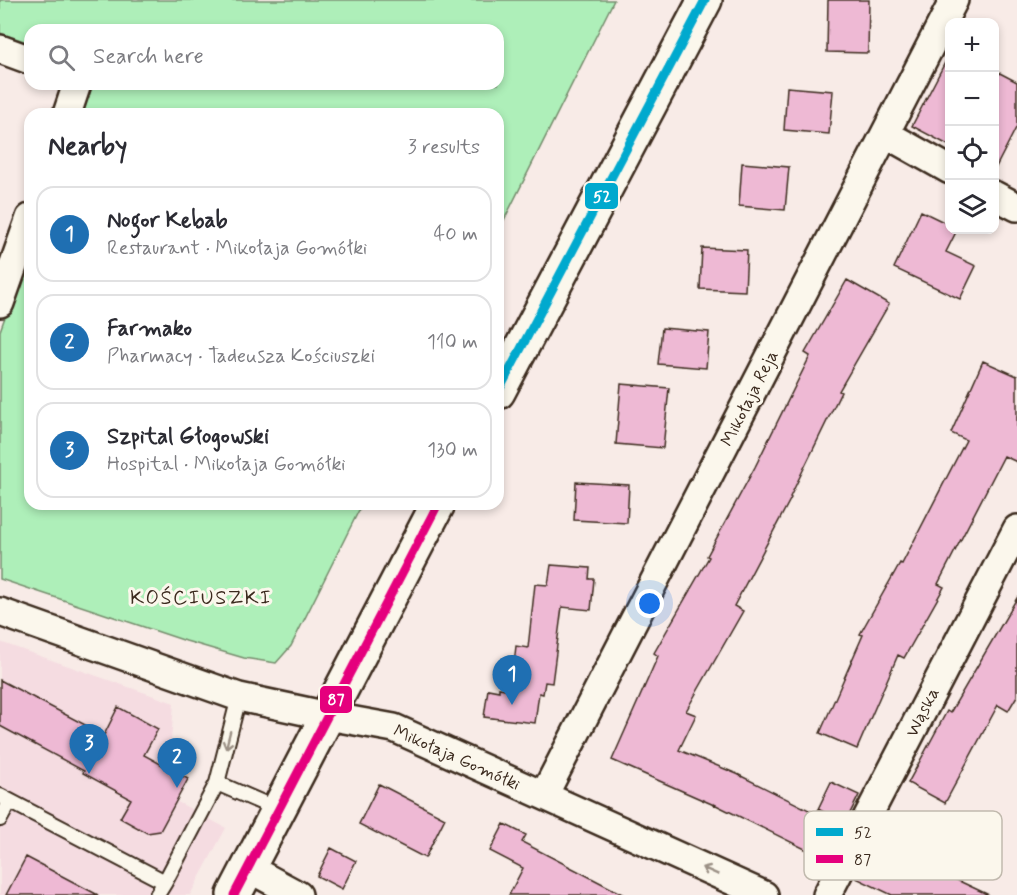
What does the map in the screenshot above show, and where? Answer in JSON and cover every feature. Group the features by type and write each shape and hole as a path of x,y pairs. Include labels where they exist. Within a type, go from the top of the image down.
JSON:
{"street":[{"path":"504,381 705,0"},
{"name":"Mikołaja Reja","path":"544,795 954,0"},
{"path":"0,49 24,58"},
{"path":"69,108 75,90"},
{"path":"886,134 945,167"},
{"path":"999,198 1017,207"},
{"path":"0,303 24,235"},
{"path":"298,895 241,881 435,510"},
{"name":"Wąska","path":"871,811 1017,529"},
{"name":"Mikołaja Gomółki","path":"0,612 239,697 328,717 394,728 764,895"},
{"name":"Wąska","path":"827,895 835,880"}],"lane":[{"path":"158,895 217,783 239,697"},
{"path":"217,783 279,810"},
{"path":"0,819 5,799 165,882"}],"shaded area":[{"path":"0,642 174,703 169,768 188,779 176,801 226,828 190,895 0,895"}],"green space":[{"path":"0,0 614,0 504,220 504,108 80,108 87,90 504,90 504,24 24,24 24,41 0,33"},
{"path":"24,265 24,510 359,510 291,646 276,663 244,658 186,641 0,579 0,331"}],"building":[{"path":"828,0 869,0 868,53 827,52"},
{"path":"945,63 945,143 912,126"},
{"path":"999,73 1017,82 1017,126 999,161"},
{"path":"787,87 833,91 829,134 784,130"},
{"path":"742,163 789,167 785,210 739,206"},
{"path":"921,211 945,223 945,234 955,234 946,252 976,266 960,299 894,268"},
{"path":"702,248 747,250 745,291 700,289"},
{"path":"847,280 889,304 839,391 841,392 791,498 734,606 743,611 686,711 696,715 679,750 737,774 811,811 804,811 804,849 714,804 612,760 658,656 654,653 709,557 707,556 755,467 810,356 805,353"},
{"path":"662,328 709,332 706,368 658,364"},
{"path":"983,361 1017,376 1017,462 1004,456 938,584 944,587 904,658 898,655 857,749 820,733 863,635 860,634 900,563 902,564 966,440 951,433"},
{"path":"621,384 669,388 663,448 616,444"},
{"path":"576,482 629,485 627,523 574,520"},
{"path":"551,565 590,568 589,579 594,579 591,610 562,607 552,683 545,682 543,694 539,693 535,723 484,717 488,689 511,690 516,646 528,648 535,584 548,585"},
{"path":"1017,598 1017,696 1008,711 998,705 945,803 908,783 947,711 950,713"},
{"path":"0,680 104,735 118,707 158,729 144,755 188,779 160,831 147,833 120,818 131,799 0,726"},
{"path":"831,782 859,795 851,811 818,809"},
{"path":"379,784 445,818 425,858 359,824"},
{"path":"504,824 526,835 522,842 624,895 509,895 523,868 490,851"},
{"path":"331,848 356,861 342,889 317,876"},
{"path":"26,857 98,895 6,895"},
{"path":"860,880 957,880 989,895 892,895"}],"transit line":[{"name":"52","path":"504,381 705,0"},
{"name":"87","path":"234,895 435,510"}],"place":[{"name":"Nogor Kebab","path":"512,705"},
{"name":"Szpital Głogowski","path":"89,774"},
{"name":"Farmako","path":"177,788"}],"district":[{"name":"KOŚCIUSZKI","path":"201,597"}]}
